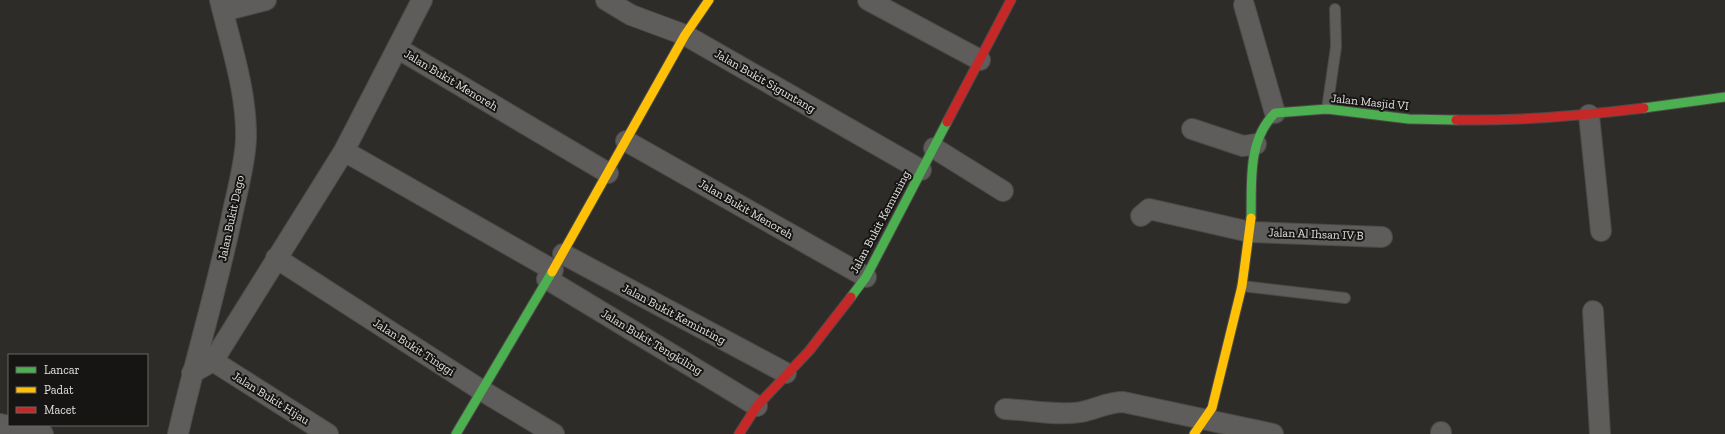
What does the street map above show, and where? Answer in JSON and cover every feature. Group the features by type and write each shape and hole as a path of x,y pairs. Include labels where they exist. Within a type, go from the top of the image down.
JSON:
{"street":[{"path":"221,5 266,0"},
{"path":"192,373 213,361 344,151 422,0"},
{"name":"Jalan Bukit Siguntang","path":"606,0 631,15 685,35 921,170"},
{"path":"456,434 480,390 554,267 608,173 685,35 709,0"},
{"path":"869,0 980,60"},
{"name":"Jalan Bukit Kemuning","path":"739,434 757,406 786,373 809,350 866,277 1011,0"},
{"name":"Jalan Bukit Dago","path":"178,434 192,373 230,227 246,140 245,112 239,75 221,5"},
{"path":"1199,426 1212,408 1242,286 1250,232 1253,157 1256,144 1271,117 1275,113 1244,5"},
{"name":"Jalan Bukit Menoreh","path":"397,48 608,173"},
{"name":"Jalan Masjid VI","path":"1275,113 1327,110 1409,119 1510,121 1589,115 1725,97"},
{"path":"1589,115 1601,231"},
{"path":"1192,129 1243,146 1256,144"},
{"name":"Jalan Bukit Menoreh","path":"626,141 866,277"},
{"path":"934,148 1003,191"},
{"name":"Jalan Bukit Tengkiling","path":"344,151 554,267 757,406"},
{"name":"Jalan Al Ihsan IV B","path":"1141,216 1149,210 1250,232 1382,237"},
{"name":"Jalan Bukit Tinggi","path":"276,258 480,390 554,434"},
{"name":"Jalan Bukit Keminting","path":"554,267 786,373"},
{"path":"1593,311 1600,434"},
{"name":"Jalan Bukit Hijau","path":"213,361 328,434"},
{"path":"1005,409 1080,412 1110,402 1123,402 1199,426 1273,434"},
{"path":"9,426 43,434"}],"lane":[{"path":"1327,110 1336,47 1335,9"},
{"path":"1242,286 1345,298"}],"traffic: fast":[{"path":"1644,108 1725,97"},
{"path":"1251,218 1252,176 1255,149 1266,124 1275,113 1327,109 1409,119 1456,120"},
{"path":"851,297 866,277 947,122"},
{"path":"456,434 552,272"}],"traffic: slow":[{"path":"552,272 685,35 709,0"},
{"path":"1194,434 1212,408 1242,286 1251,218"}],"traffic: jam":[{"path":"947,122 1011,0"},
{"path":"1456,120 1503,120 1644,108"},
{"path":"739,434 757,406 809,351 851,297"}]}
